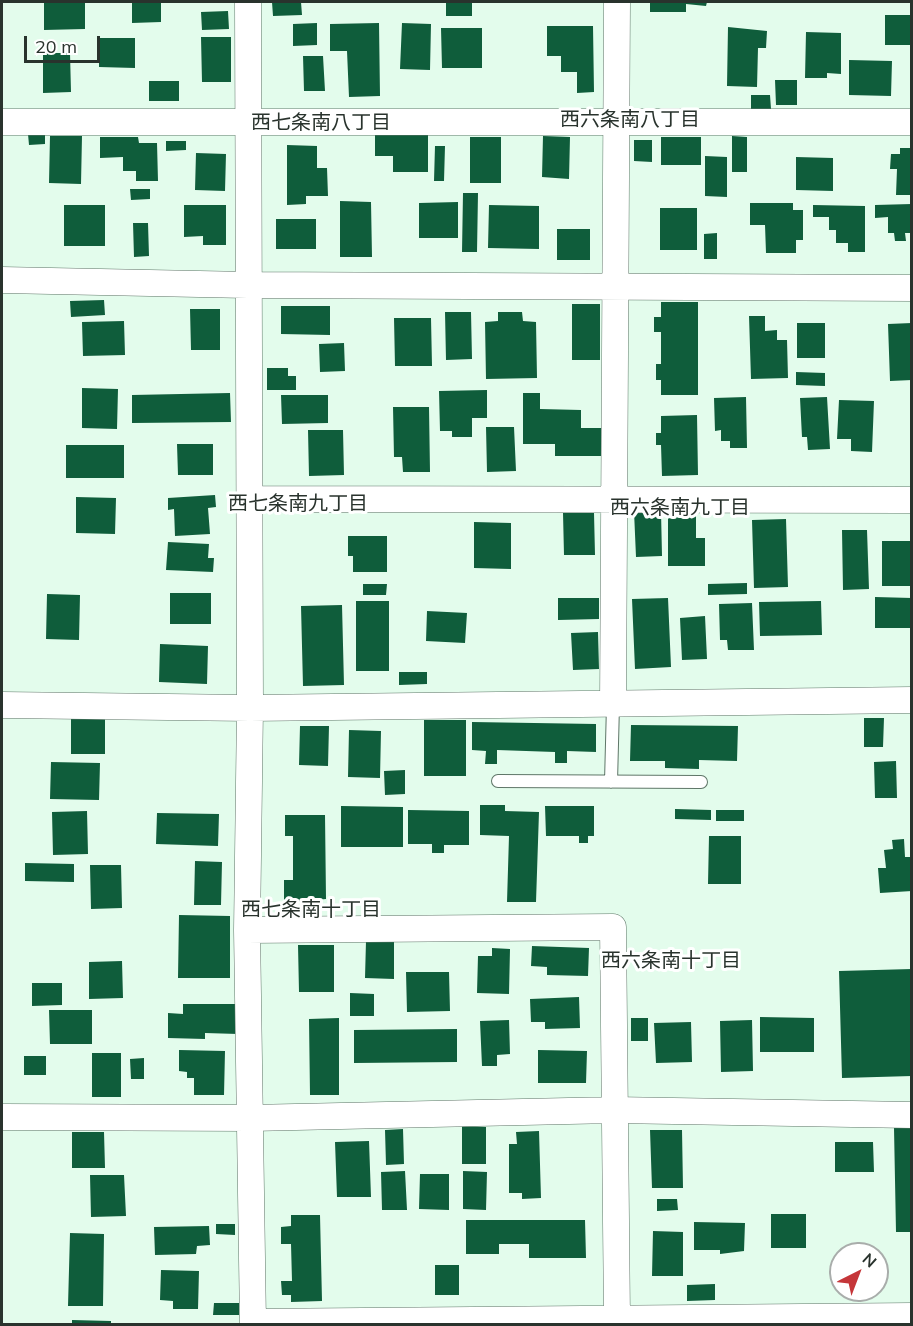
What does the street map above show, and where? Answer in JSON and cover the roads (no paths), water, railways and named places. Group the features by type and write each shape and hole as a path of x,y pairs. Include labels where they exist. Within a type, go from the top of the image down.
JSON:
{"street":[{"path":"248,2 250,708 247,930 253,1324 912,1316"},
{"path":"613,705 617,2"},
{"path":"2,122 912,122"},
{"path":"2,280 248,285 912,288"},
{"path":"249,499 912,500"},
{"path":"2,705 250,708 912,700"},
{"path":"247,930 613,927 617,1319"},
{"path":"2,1117 250,1118 614,1110 912,1115"}],"lane":[{"path":"611,782 613,705"},
{"path":"498,781 702,782"}],"district":[{"name":"西六条南八丁目","path":"630,120"},
{"name":"西七条南八丁目","path":"321,123"},
{"name":"西七条南九丁目","path":"298,504"},
{"name":"西六条南九丁目","path":"680,508"},
{"name":"西七条南十丁目","path":"311,910"},
{"name":"西六条南十丁目","path":"671,961"}]}
